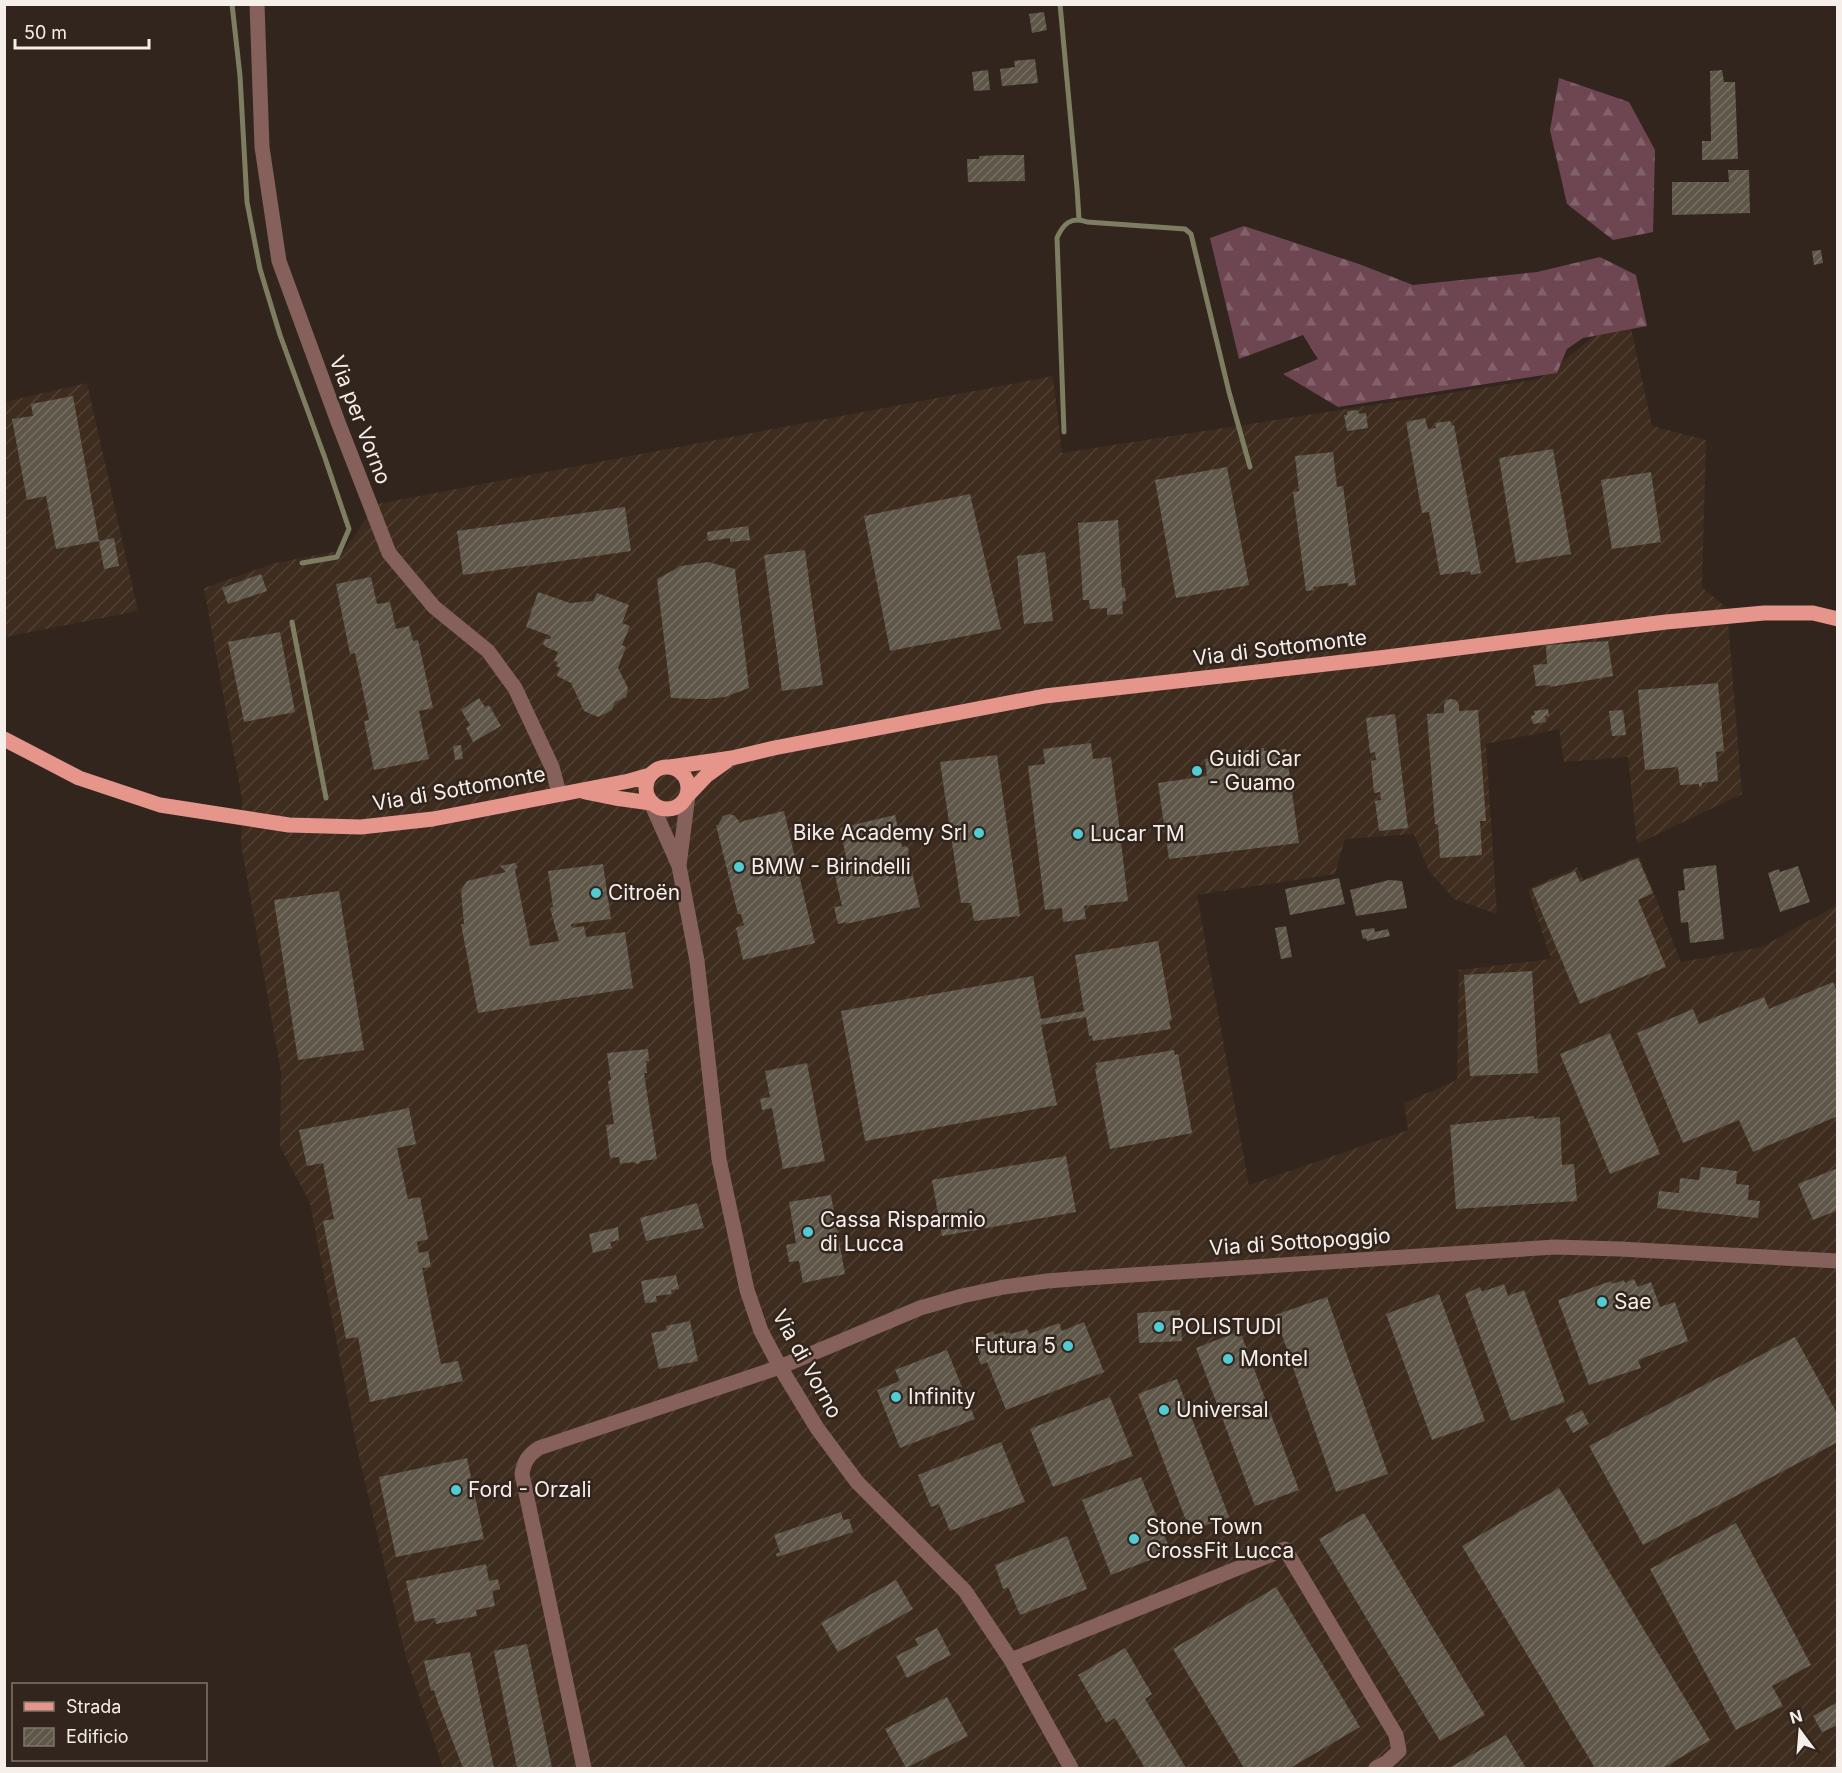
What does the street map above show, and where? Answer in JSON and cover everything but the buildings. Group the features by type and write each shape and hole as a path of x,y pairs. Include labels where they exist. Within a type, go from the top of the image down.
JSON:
{"main road":[{"name":"Via di Sottomonte","path":"4,739 79,778 160,805 289,825 361,827 433,819 629,781 650,775 663,767 732,758 1046,696 1666,622 1764,613 1813,613 1838,619"},
{"name":"Via di Sottomonte","path":"576,790 651,803 664,810 672,810 679,807 706,776 732,758"},
{"path":"670,767 684,774 689,788 688,795"},
{"path":"650,775 645,789 651,803"}],"street":[{"name":"Via per Vorno","path":"257,4 262,147 279,261 338,422 389,553 434,607 488,651 514,688 552,767 559,793"},
{"name":"Via di Vorno","path":"679,866 688,795"},
{"name":"Via di Vorno","path":"651,803 679,866 697,961 719,1159 747,1290 761,1330 780,1367 817,1428 857,1482 965,1591 1011,1660 1071,1768"},
{"name":"Via di Sottopoggio","path":"584,1768 522,1474 527,1459 539,1448 780,1367 920,1308 1004,1287 1047,1281 1555,1247 1838,1261"},
{"path":"1011,1660 1285,1549 1396,1735 1399,1751 1376,1768"}],"shaded area":[{"path":"1631,328 1652,426 1706,440 1702,588 1727,608 1742,794 1637,844 1628,757 1564,762 1559,729 1486,744 1497,914 1454,899 1429,871 1414,834 1345,839 1335,874 1197,895 1249,1185 1408,1130 1404,1103 1457,1080 1459,970 1551,959 1528,889 1577,867 1583,879 1639,856 1681,962 1762,947 1837,905 1837,1768 443,1768 406,1657 357,1448 310,1203 280,1146 281,1073 241,844 242,799 204,588 275,563 344,550 377,504 1053,376 1062,453 1540,379 1597,334"},
{"path":"87,383 138,611 5,637 4,402"}],"green space":[{"path":"1559,78 1629,102 1655,150 1653,232 1613,240 1567,204 1550,130"},
{"path":"1244,226 1359,264 1413,285 1537,272 1600,257 1636,275 1647,326 1583,338 1567,349 1557,373 1338,407 1283,374 1318,359 1303,335 1239,359 1210,238"}],"waterway":[{"path":"232,4 240,76 247,202 260,269 280,335 349,529 337,557 302,563"},
{"path":"1060,4 1079,219"},
{"path":"1064,432 1057,238 1059,233 1068,222 1076,220 1185,229 1191,234 1229,392 1250,467"},
{"path":"292,622 326,798"}],"place":[{"name":"Guidi Car - Guamo","path":"1197,771"},
{"name":"Bike Academy Srl","path":"979,833"},
{"name":"Lucar TM","path":"1078,834"},
{"name":"BMW - Birindelli","path":"739,867"},
{"name":"Citroën","path":"596,893"},
{"name":"Cassa Risparmio di Lucca","path":"808,1232"},
{"name":"Sae","path":"1602,1302"},
{"name":"POLISTUDI","path":"1159,1327"},
{"name":"Futura 5","path":"1068,1346"},
{"name":"Montel","path":"1228,1359"},
{"name":"Infinity","path":"896,1397"},
{"name":"Universal","path":"1164,1410"},
{"name":"Ford - Orzali","path":"456,1490"},
{"name":"Stone Town CrossFit Lucca","path":"1134,1539"}]}
